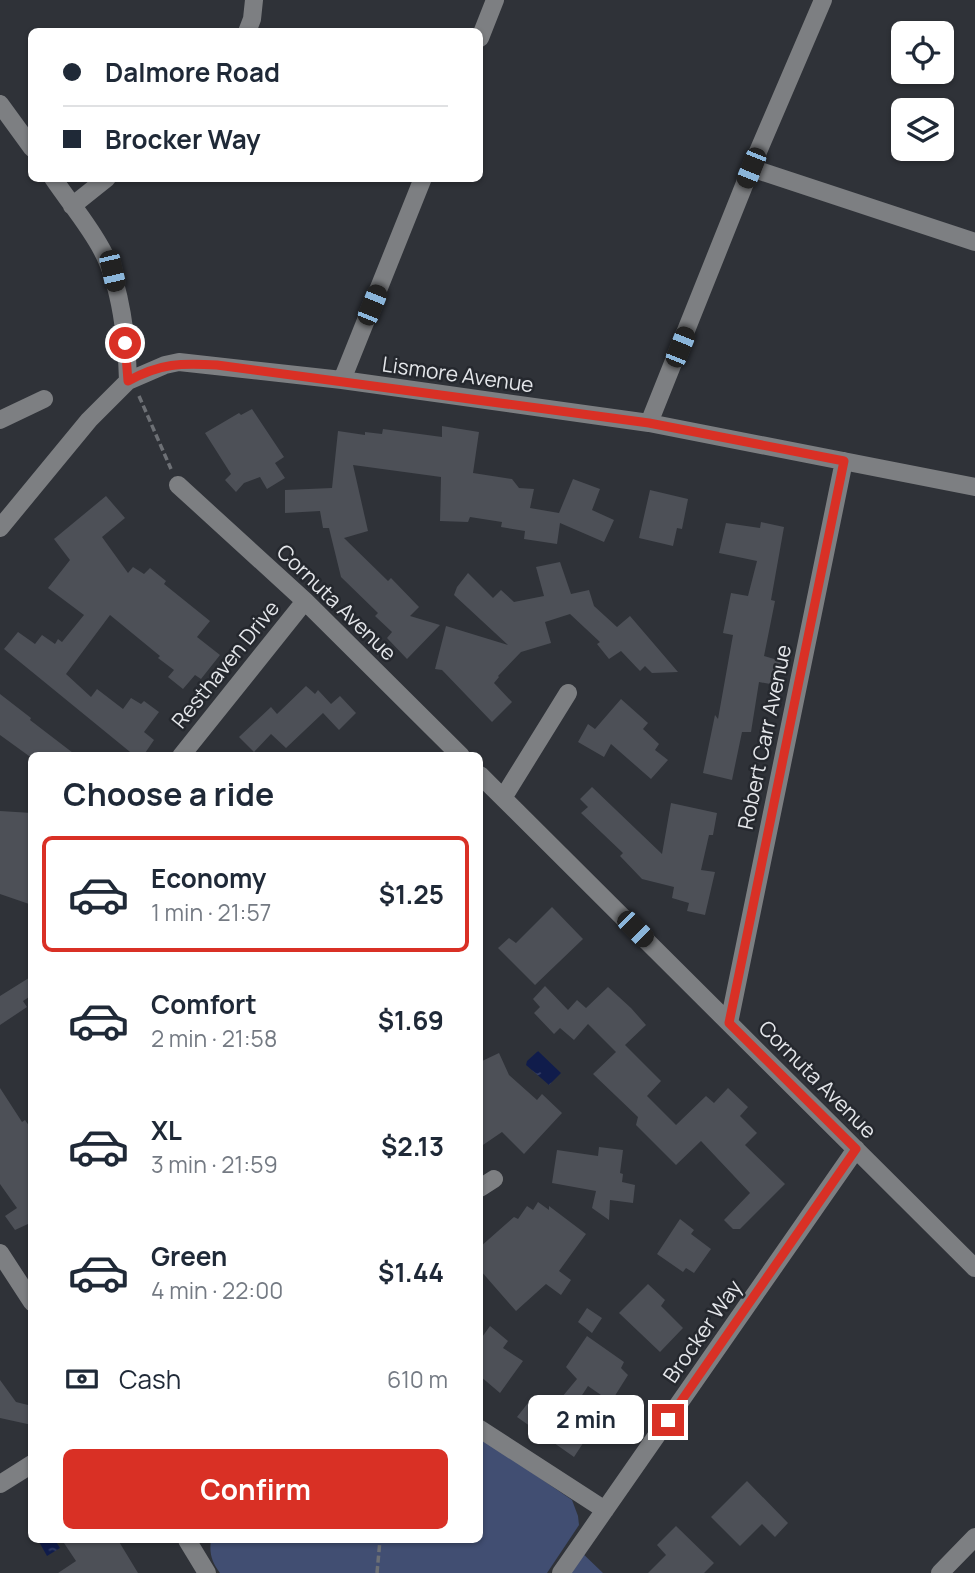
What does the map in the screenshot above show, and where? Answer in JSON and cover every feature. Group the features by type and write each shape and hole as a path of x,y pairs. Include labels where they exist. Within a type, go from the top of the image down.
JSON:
{"street":[{"path":"249,28 254,0"},
{"path":"483,30 495,0"},
{"path":"649,423 751,168 822,0"},
{"path":"0,104 28,142"},
{"path":"751,168 975,242"},
{"path":"56,182 102,249 112,271 132,379"},
{"path":"72,206 102,182"},
{"path":"342,380 421,182"},
{"name":"Lismore Avenue","path":"0,528 89,420 132,379 179,362 342,380 649,423 975,488"},
{"path":"0,420 44,399"},
{"name":"Robert Carr Avenue","path":"729,1023 844,461"},
{"name":"Cornuta Avenue","path":"178,485 304,601 456,752"},
{"name":"Resthaven Drive","path":"184,752 304,601"},
{"path":"503,798 568,693"},
{"name":"Cornuta Avenue","path":"483,778 975,1268"},
{"name":"Brocker Way","path":"561,1573 856,1149"},
{"path":"0,1253 28,1296"},
{"path":"483,1431 605,1510"},
{"path":"0,1484 28,1466"},
{"path":"940,1573 975,1537"},
{"path":"189,1543 207,1573"}],"path":[{"path":"132,379 178,485"},
{"path":"377,1573 380,1543"}],"shaded area":[{"path":"483,1439 572,1500 579,1525 547,1573 220,1573 210,1550 211,1543 483,1543"},
{"path":"578,1549 603,1573 561,1573"}],"water":[{"path":"538,1051 561,1073 549,1085 526,1065"},
{"path":"40,1543 57,1543 60,1548 47,1556"}],"building":[{"path":"252,409 284,457 275,463 285,478 267,489 260,477 244,483 236,492 225,480 231,474 205,433 239,413 241,415"},
{"path":"442,426 479,432 473,473 512,479 519,488 534,489 530,508 559,513 573,479 600,489 592,510 614,520 604,542 560,523 557,544 524,539 525,531 501,527 502,522 470,517 468,522 440,521 441,477 353,465 368,531 344,538 388,581 391,578 419,607 410,616 440,625 407,659 387,638 392,632 375,616 378,613 341,577 329,528 323,528 320,511 285,513 285,490 332,488 338,431 365,435 365,432 382,434 383,429 442,437"},
{"path":"650,490 688,499 682,529 677,528 673,546 639,538"},
{"path":"106,496 125,518 102,537 128,573 133,567 144,574 150,568 166,581 164,584 210,621 197,637 220,655 201,679 195,675 183,689 168,677 174,670 110,615 66,674 91,697 97,689 123,709 131,698 141,704 144,701 159,712 144,732 154,740 146,752 130,752 4,649 18,632 35,644 42,635 55,644 58,639 62,642 84,615 48,588 70,560 54,539"},
{"path":"761,522 784,527 771,600 775,601 764,656 781,661 776,685 759,682 751,732 742,732 732,780 703,773 715,715 718,719 733,635 723,633 731,593 748,596 757,561 719,553 726,523 760,528"},
{"path":"560,562 571,594 589,590 594,606 617,627 630,616 678,672 652,673 645,666 640,671 621,651 609,659 597,644 600,642 570,614 545,622 551,643 521,652 498,676 494,683 512,702 492,722 442,670 435,669 446,626 508,645 454,595 457,587 468,573 493,598 501,590 514,602 544,596 536,567"},
{"path":"306,686 315,694 318,690 331,704 340,696 356,713 339,730 323,713 286,748 271,734 254,752 239,737 271,707 277,714"},
{"path":"0,694 72,752 28,752 28,755 0,735"},
{"path":"621,699 648,723 643,729 659,744 655,750 668,760 651,779 611,744 604,757 578,742 588,724 595,729"},
{"path":"592,787 662,854 671,803 717,813 701,870 715,872 705,915 687,911 689,903 672,898 674,887 642,879 620,856 623,853 581,813 588,807 580,799"},
{"path":"0,811 28,813 28,904 0,894"},
{"path":"552,907 583,939 535,985 498,948 509,938 516,943"},
{"path":"28,978 28,998 23,1001 27,1007 0,1025 0,996"},
{"path":"545,986 568,1010 577,1000 586,1008 608,987 631,1008 646,1025 625,1045 661,1081 647,1096 676,1125 706,1096 714,1103 728,1088 748,1107 740,1116 757,1133 745,1145 785,1184 740,1229 733,1229 724,1220 750,1193 701,1141 676,1165 636,1125 638,1117 593,1074 616,1052 588,1024 574,1040 560,1028 554,1034 534,1013 540,1007 533,999"},
{"path":"499,1053 509,1075 537,1100 542,1094 562,1113 524,1154 502,1132 483,1145 483,1061"},
{"path":"0,1088 22,1122 25,1120 28,1124 28,1224 15,1230 5,1216 17,1208 0,1184"},
{"path":"599,1147 623,1150 620,1173 623,1174 622,1182 635,1185 633,1203 610,1200 609,1220 592,1208 596,1191 552,1183 557,1150 598,1156"},
{"path":"538,1202 549,1210 549,1206 586,1234 559,1271 571,1280 561,1295 546,1284 516,1311 483,1273 483,1244 514,1217 518,1219 527,1206 533,1210"},
{"path":"680,1219 694,1230 691,1234 711,1249 694,1273 686,1268 683,1272 657,1254"},
{"path":"648,1284 665,1300 661,1306 683,1328 660,1352 619,1313"},
{"path":"587,1308 602,1318 592,1333 578,1322"},
{"path":"490,1326 508,1341 503,1348 523,1361 500,1393 483,1379 483,1336"},
{"path":"587,1336 624,1362 621,1368 628,1375 611,1402 588,1386 569,1415 591,1431 574,1457 517,1417 528,1403 547,1415 577,1379 566,1367"},
{"path":"0,1380 16,1402 28,1405 28,1424 0,1418"},
{"path":"747,1481 788,1523 775,1537 762,1524 740,1546 711,1517"},
{"path":"676,1526 714,1563 704,1573 648,1573 666,1555 657,1545"},
{"path":"64,1543 120,1543 138,1573 58,1573 76,1561"}],"route":[{"path":"125,343 128,381 179,362 217,365 649,423 844,461 729,1023 856,1149 668,1420"}]}
